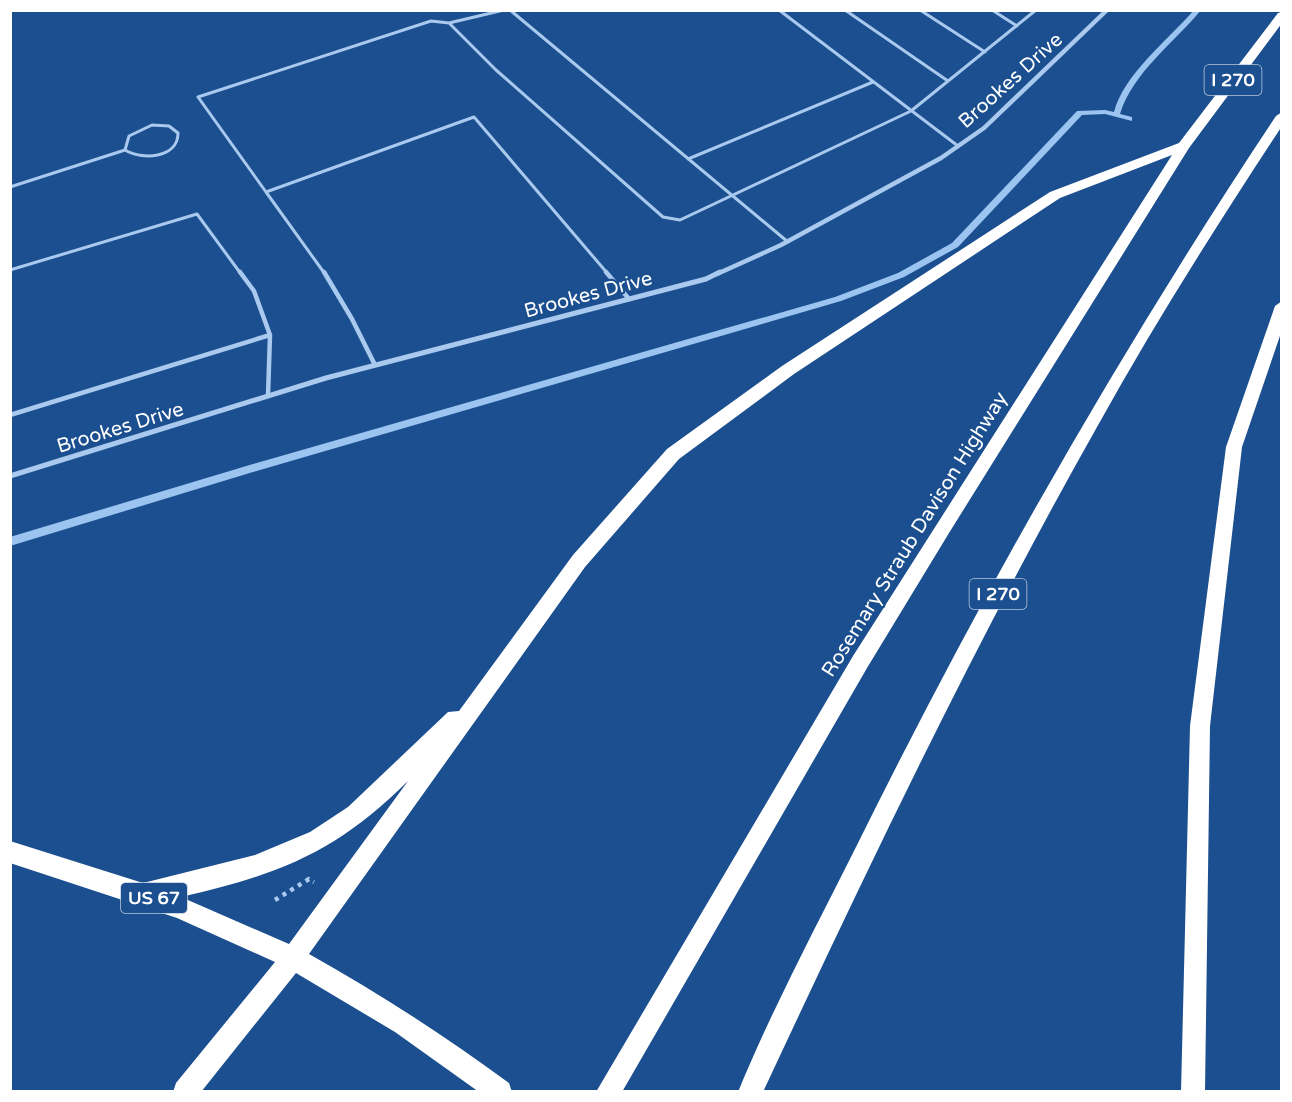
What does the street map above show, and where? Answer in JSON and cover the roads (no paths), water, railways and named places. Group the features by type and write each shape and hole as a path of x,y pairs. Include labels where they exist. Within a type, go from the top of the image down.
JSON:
{"highway":[{"name":"Rosemary Straub Davison Highway","path":"608,1092 860,663 1184,146 1281,15"},
{"name":"I 270","path":"750,1092 837,908 927,728 1091,421 1198,244 1281,116"},
{"path":"185,1092 291,959 579,561 673,454 788,370 1056,195 1184,146"},
{"path":"1193,1092 1200,726 1234,447 1281,306"},
{"path":"143,894 241,871 318,840 367,805 490,684"},
{"name":"US 67","path":"10,852 143,894 231,928 349,990 491,1085"}],"street":[{"name":"Brookes Drive","path":"10,476 375,365 706,279 788,242 958,146 984,128 1107,10"}],"lane":[{"path":"375,365 357,324 340,297 198,97 431,21 449,23 504,10"},
{"path":"510,10 788,242"},
{"path":"779,10 958,146"},
{"path":"845,10 948,81"},
{"path":"920,10 985,52"},
{"path":"992,10 1017,26"},
{"path":"449,23 496,70 663,217 681,220 911,111 1036,10"},
{"path":"688,159 873,82"},
{"path":"266,192 474,117 629,299"},
{"path":"169,126 178,133 178,138 171,148 154,156 136,157 125,150 124,146 129,135 144,127 169,126"},
{"path":"10,187 125,150"},
{"path":"10,270 197,214 255,291 270,335 268,396"},
{"path":"10,415 270,335"}],"waterway":[{"path":"1117,114 1127,90 1198,10"},
{"path":"10,542 253,468 838,299 901,275 955,245 1080,113 1105,112 1129,119"}]}
